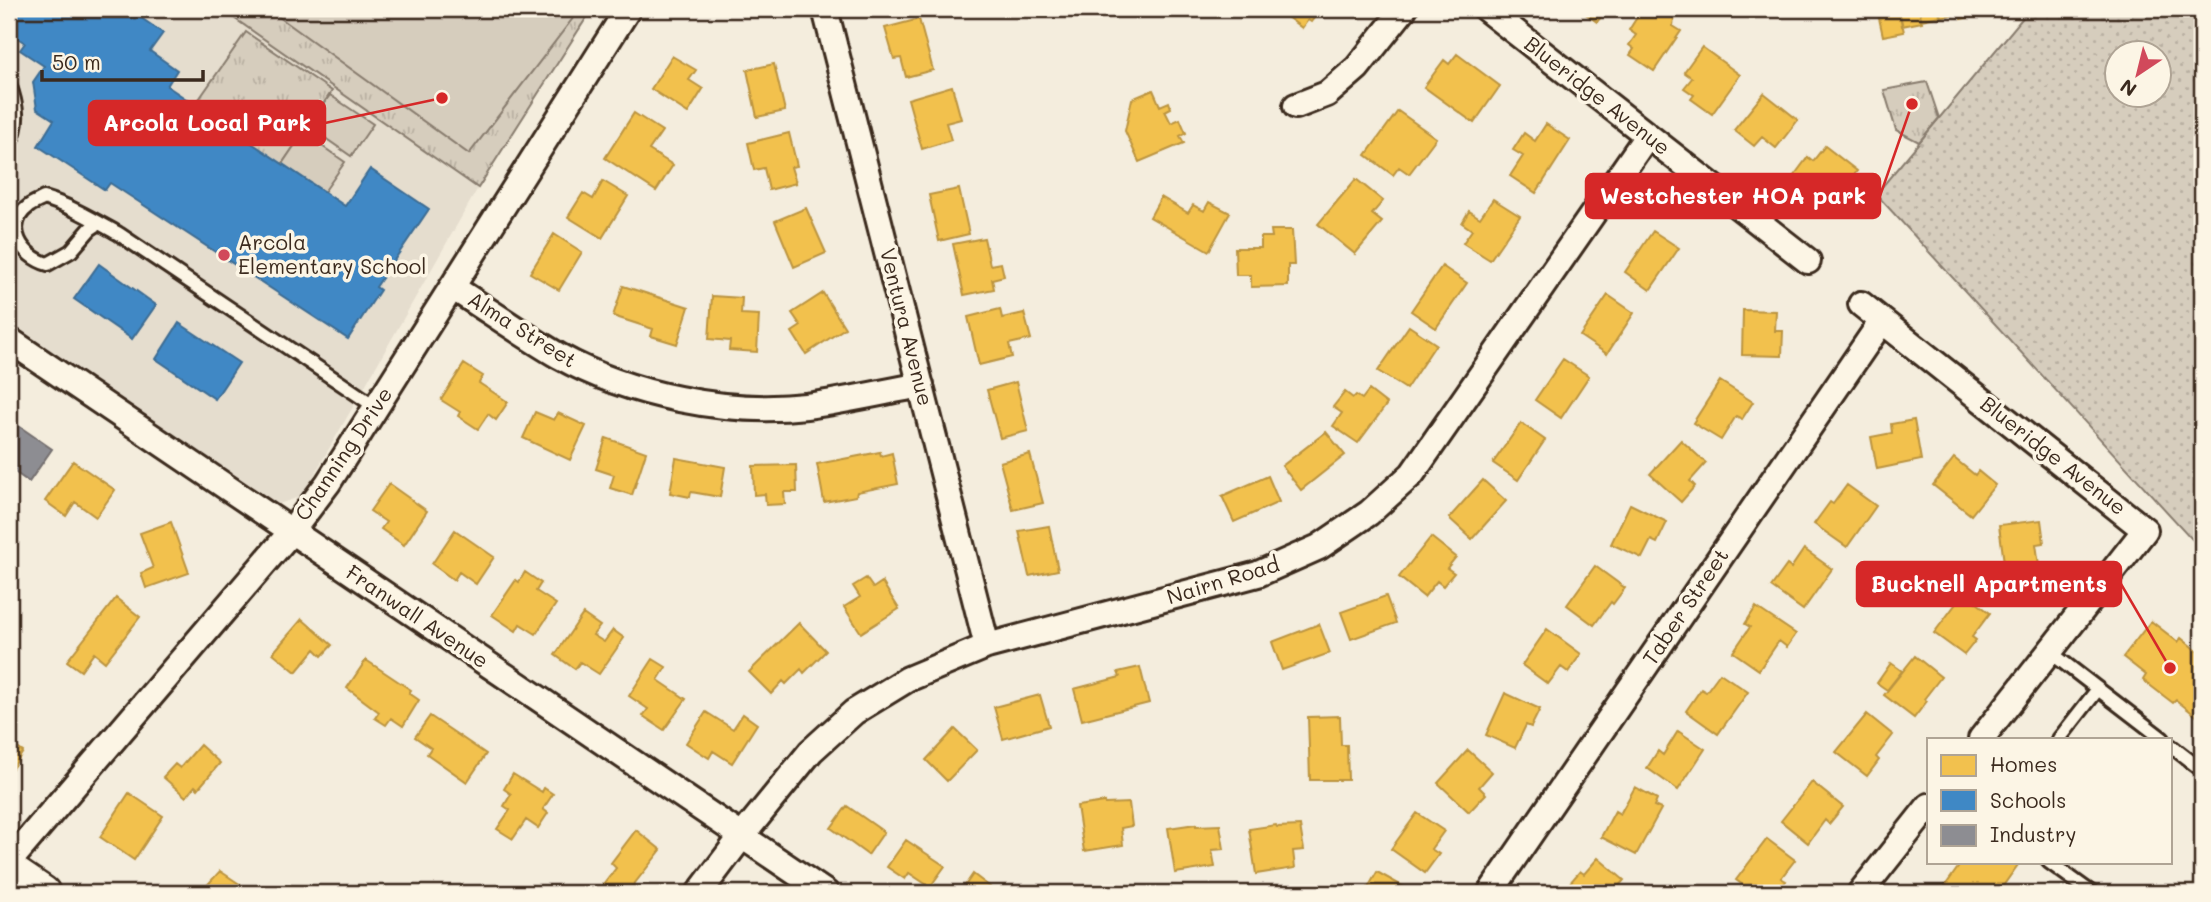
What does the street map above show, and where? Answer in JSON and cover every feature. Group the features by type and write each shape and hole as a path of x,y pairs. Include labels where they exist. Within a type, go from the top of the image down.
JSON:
{"street":[{"name":"Channing Drive","path":"9,862 291,532 328,483 628,9"},
{"name":"Ventura Avenue","path":"825,9 987,646"},
{"path":"1296,106 1327,94 1357,68 1404,9"},
{"name":"Blueridge Avenue","path":"1486,9 1808,261"},
{"name":"Nairn Road","path":"699,893 741,835 811,751 854,712 908,680 987,646 1258,575 1319,547 1369,513 1412,474 1647,135"},
{"name":"Alma Street","path":"453,287 560,357 614,381 672,398 734,407 805,406 921,385"},
{"name":"Blueridge Avenue","path":"1861,304 2145,530 2050,652"},
{"name":"Taber Street","path":"1490,893 1882,321"},
{"name":"Franwall Avenue","path":"9,340 826,893"},
{"path":"1982,738 2050,652"},
{"path":"1860,893 1927,809"},
{"path":"9,870 43,893"}],"lane":[{"path":"9,84 17,108 15,129 9,145"},
{"path":"99,223 90,229 71,251 48,264 34,260 23,250 17,237 17,223 27,207 44,198 67,205 119,234 376,407"},
{"path":"2050,652 2162,738"},
{"path":"2060,738 2098,689"},
{"path":"2172,747 2202,770"},
{"path":"2052,864 2092,893"}],"shaded area":[{"name":"Arcola Elementary School","path":"9,9 221,9 478,188 302,496 276,505 9,322"}],"green space":[{"path":"221,9 592,9 478,188"},
{"path":"268,9 580,9 469,154"},
{"path":"2030,9 2202,9 2202,550 1876,194"},
{"path":"246,32 332,91 282,164 195,105"},
{"path":"1927,82 1939,118 1919,142 1896,130 1884,90"},
{"path":"330,95 373,124 351,156 308,126"},
{"path":"303,133 345,162 324,192 282,164"}],"building: Homes":[{"path":"1321,9 1311,22 1308,20 1302,28 1279,11"},
{"path":"1579,9 1607,9 1597,22"},
{"path":"1654,9 1661,9 1674,18 1673,26 1681,31 1654,71 1630,55 1634,49 1629,45 1636,35 1629,30 1641,11 1648,16"},
{"path":"1877,9 1899,9 1904,32 1883,36"},
{"path":"1899,9 1919,9 1922,22 1902,26"},
{"path":"1919,9 1939,9 1940,16 1921,20"},
{"path":"1939,9 1959,9 1960,13 1941,17"},
{"path":"1959,9 1981,9 1982,14 1961,19"},
{"path":"919,19 933,70 906,77 901,58 894,59 885,28"},
{"path":"1702,47 1740,75 1712,114 1691,99 1694,95 1684,88 1692,78 1684,72"},
{"path":"1457,54 1500,86 1474,123 1424,87 1444,60 1449,64"},
{"path":"672,56 696,70 689,80 703,89 688,113 651,89"},
{"path":"774,64 785,111 757,117 747,70"},
{"path":"952,86 961,119 946,123 951,140 922,149 908,99"},
{"path":"1153,90 1160,106 1169,102 1171,108 1165,111 1171,123 1180,119 1186,133 1180,136 1184,143 1139,162 1125,131 1132,99"},
{"path":"1764,93 1798,120 1776,148 1762,137 1754,146 1734,130"},
{"path":"1398,111 1436,138 1409,174 1399,167 1393,175 1366,155"},
{"path":"634,113 662,131 649,150 673,165 656,191 605,158"},
{"path":"1546,124 1570,140 1536,193 1510,176 1523,156 1513,150 1524,133 1535,141"},
{"path":"789,133 797,166 791,167 796,183 769,190 764,168 754,170 748,143"},
{"path":"1825,146 1857,171 1834,202 1817,189 1813,193 1793,177 1808,157 1813,161"},
{"path":"1356,179 1383,201 1372,214 1382,222 1355,254 1318,224"},
{"path":"603,181 628,196 602,238 568,217 583,193 593,199"},
{"path":"959,189 969,234 939,241 929,195"},
{"path":"1161,197 1188,213 1193,205 1204,211 1209,202 1230,213 1209,251 1150,217"},
{"path":"1493,199 1520,216 1490,260 1463,243 1472,230 1462,223 1469,211 1480,218"},
{"path":"806,208 826,253 794,267 775,221"},
{"path":"1271,230 1292,230 1294,265 1288,265 1288,286 1251,287 1251,275 1236,275 1235,248 1261,248 1261,237 1272,237"},
{"path":"1653,231 1679,248 1650,290 1625,272"},
{"path":"554,234 582,252 559,290 530,273"},
{"path":"984,238 990,265 1001,263 1004,276 992,279 994,289 964,295 953,244"},
{"path":"1442,266 1467,283 1436,328 1411,311"},
{"path":"623,286 689,307 677,344 651,336 653,329 613,316"},
{"path":"823,293 845,328 806,354 792,332 801,326 792,313"},
{"path":"1608,295 1634,313 1607,354 1580,336"},
{"path":"712,296 742,298 741,314 759,315 757,352 729,350 730,341 709,339"},
{"path":"1000,309 1002,318 1024,313 1031,339 1009,344 1012,357 979,365 968,317"},
{"path":"1743,310 1776,311 1775,331 1783,331 1782,356 1742,355"},
{"path":"1409,326 1436,344 1406,389 1378,371"},
{"path":"1563,359 1589,376 1561,418 1535,400"},
{"path":"464,364 483,376 479,383 508,402 496,420 488,414 478,429 458,416 460,412 441,400"},
{"path":"1720,381 1753,402 1742,419 1736,416 1721,440 1693,423"},
{"path":"1016,382 1028,431 1000,438 987,390"},
{"path":"1369,390 1387,404 1358,443 1333,426 1342,413 1333,407 1345,392 1353,398 1356,395 1362,399"},
{"path":"535,412 554,420 558,413 586,426 570,460 523,438"},
{"path":"1914,420 1921,460 1877,469 1871,437 1892,433 1891,424"},
{"path":"1521,423 1545,440 1518,480 1493,463"},
{"path":"1326,432 1345,455 1301,490 1282,466"},
{"path":"606,438 646,452 632,495 610,488 614,475 596,469"},
{"path":"1681,440 1706,463 1690,481 1695,486 1681,502 1650,474"},
{"path":"880,452 881,456 892,453 898,484 824,502 817,464"},
{"path":"1030,454 1043,503 1013,510 1000,462"},
{"path":"676,458 725,467 720,497 691,492 690,497 670,493"},
{"path":"1954,458 1975,475 1978,471 1995,485 1971,515 1933,485"},
{"path":"73,461 115,490 96,517 75,502 66,516 45,501"},
{"path":"796,465 797,492 784,492 785,504 766,505 765,494 754,495 753,466"},
{"path":"1268,476 1279,502 1234,522 1222,496"},
{"path":"1483,480 1506,501 1472,539 1449,518"},
{"path":"389,484 427,511 404,545 381,529 386,522 370,511"},
{"path":"1847,485 1876,506 1847,547 1814,524"},
{"path":"1630,504 1667,522 1657,543 1651,540 1642,558 1611,544"},
{"path":"2041,520 2044,543 2036,544 2039,565 2025,567 2026,580 2011,582 2009,569 2005,570 1999,525"},
{"path":"171,522 189,573 146,588 141,573 153,568 140,533"},
{"path":"1049,526 1058,570 1029,576 1019,531"},
{"path":"455,530 494,557 476,584 459,572 454,580 432,564"},
{"path":"1431,537 1456,557 1447,568 1454,573 1443,586 1437,581 1424,597 1399,577"},
{"path":"1804,549 1832,569 1803,610 1771,587 1787,565 1791,568"},
{"path":"1595,566 1625,588 1594,625 1567,605"},
{"path":"525,572 541,583 536,591 556,604 536,634 520,624 516,631 492,615 516,580 519,582"},
{"path":"866,578 873,588 882,582 899,609 861,633 844,607 860,597 853,586"},
{"path":"1964,593 1990,613 1972,637 1976,640 1964,655 1934,633"},
{"path":"1386,596 1396,623 1351,639 1341,612"},
{"path":"116,598 140,617 105,662 94,653 81,671 67,661"},
{"path":"1756,607 1796,634 1787,647 1779,641 1759,670 1733,652 1750,627 1745,624"},
{"path":"583,614 600,626 593,635 604,642 613,630 624,638 599,674 580,662 575,669 555,655"},
{"path":"302,619 332,645 322,656 315,649 296,672 273,653"},
{"path":"2151,621 2178,642 2181,638 2202,655 2200,719 2176,700 2173,703 2143,680 2146,675 2123,657"},
{"path":"799,623 826,651 804,673 801,669 786,684 783,681 771,694 749,672"},
{"path":"1319,624 1330,653 1282,670 1272,642"},
{"path":"1547,629 1581,654 1568,672 1561,667 1548,684 1522,665"},
{"path":"1915,656 1941,677 1914,718 1884,695"},
{"path":"653,659 666,667 658,680 686,699 664,730 643,716 648,709 629,696"},
{"path":"366,660 411,690 409,693 419,700 403,726 391,718 386,725 375,718 379,712 347,688"},
{"path":"1891,663 1902,671 1887,690 1877,683"},
{"path":"1140,667 1149,703 1082,720 1074,689 1120,677 1118,672"},
{"path":"1720,673 1748,692 1718,734 1686,711 1701,689 1706,692"},
{"path":"1505,693 1540,709 1531,727 1526,725 1515,748 1486,735"},
{"path":"1040,695 1049,726 1003,739 994,707"},
{"path":"706,712 733,729 743,714 757,724 732,763 713,751 709,758 686,743"},
{"path":"1867,714 1893,735 1876,757 1879,760 1867,776 1836,752"},
{"path":"430,716 486,754 467,782 427,754 431,748 415,737"},
{"path":"1340,716 1341,745 1347,745 1348,780 1310,780 1308,717"},
{"path":"955,729 977,750 947,781 926,760"},
{"path":"1678,731 1705,749 1678,790 1647,768 1658,751 1663,755"},
{"path":"9,742 23,752 9,773"},
{"path":"200,745 220,763 198,789 195,786 186,797 163,777 175,764 180,768"},
{"path":"1468,750 1492,772 1479,787 1486,794 1469,812 1438,783"},
{"path":"513,774 542,792 544,788 553,794 543,809 548,813 538,828 526,820 513,839 497,829 510,810 504,806 511,794 504,789"},
{"path":"1812,782 1843,807 1829,824 1825,820 1808,843 1781,821"},
{"path":"1635,787 1657,799 1654,806 1661,809 1636,855 1601,837 1615,811 1620,814"},
{"path":"129,793 163,816 134,860 100,837"},
{"path":"1105,802 1129,803 1132,826 1121,828 1123,845 1084,851 1077,806"},
{"path":"847,806 884,832 868,855 831,828"},
{"path":"1417,813 1444,831 1431,849 1439,854 1425,873 1391,849"},
{"path":"1196,824 1220,825 1224,849 1212,850 1215,867 1175,873 1168,828"},
{"path":"1276,825 1300,826 1304,850 1293,851 1295,868 1256,874 1249,829"},
{"path":"636,830 661,850 627,893 597,893 616,868 611,863"},
{"path":"1767,839 1795,860 1781,878 1786,881 1777,893 1754,893 1736,880"},
{"path":"906,840 945,866 930,887 909,873 905,879 887,867"},
{"path":"1598,858 1624,880 1613,893 1562,892 1580,871 1584,874"},
{"path":"1961,864 2019,864 1998,893 1940,893"},
{"path":"220,871 253,893 200,893"},
{"path":"1377,872 1406,888 1403,893 1365,893"},
{"path":"973,874 990,887 985,893 960,893"}],"building: Schools":[{"name":"Arcola Elementary School","path":"9,9 137,9 134,13 163,33 150,51 177,70 167,86 345,206 370,169 429,209 376,287 380,290 348,339 110,183 105,190 38,146 54,120 37,109 33,82 44,66 20,50 25,43 9,32"},
{"path":"99,264 156,305 132,339 74,299"},
{"path":"179,323 239,363 215,399 156,359"}],"building: Industry":[{"path":"13,422 52,449 29,482 9,468 9,428"}],"place":[{"name":"Arcola Local Park","path":"442,98"},
{"name":"Westchester HOA park","path":"1912,104"},
{"name":"Arcola Elementary School","path":"224,255"},
{"name":"Bucknell Apartments","path":"2170,668"}]}
